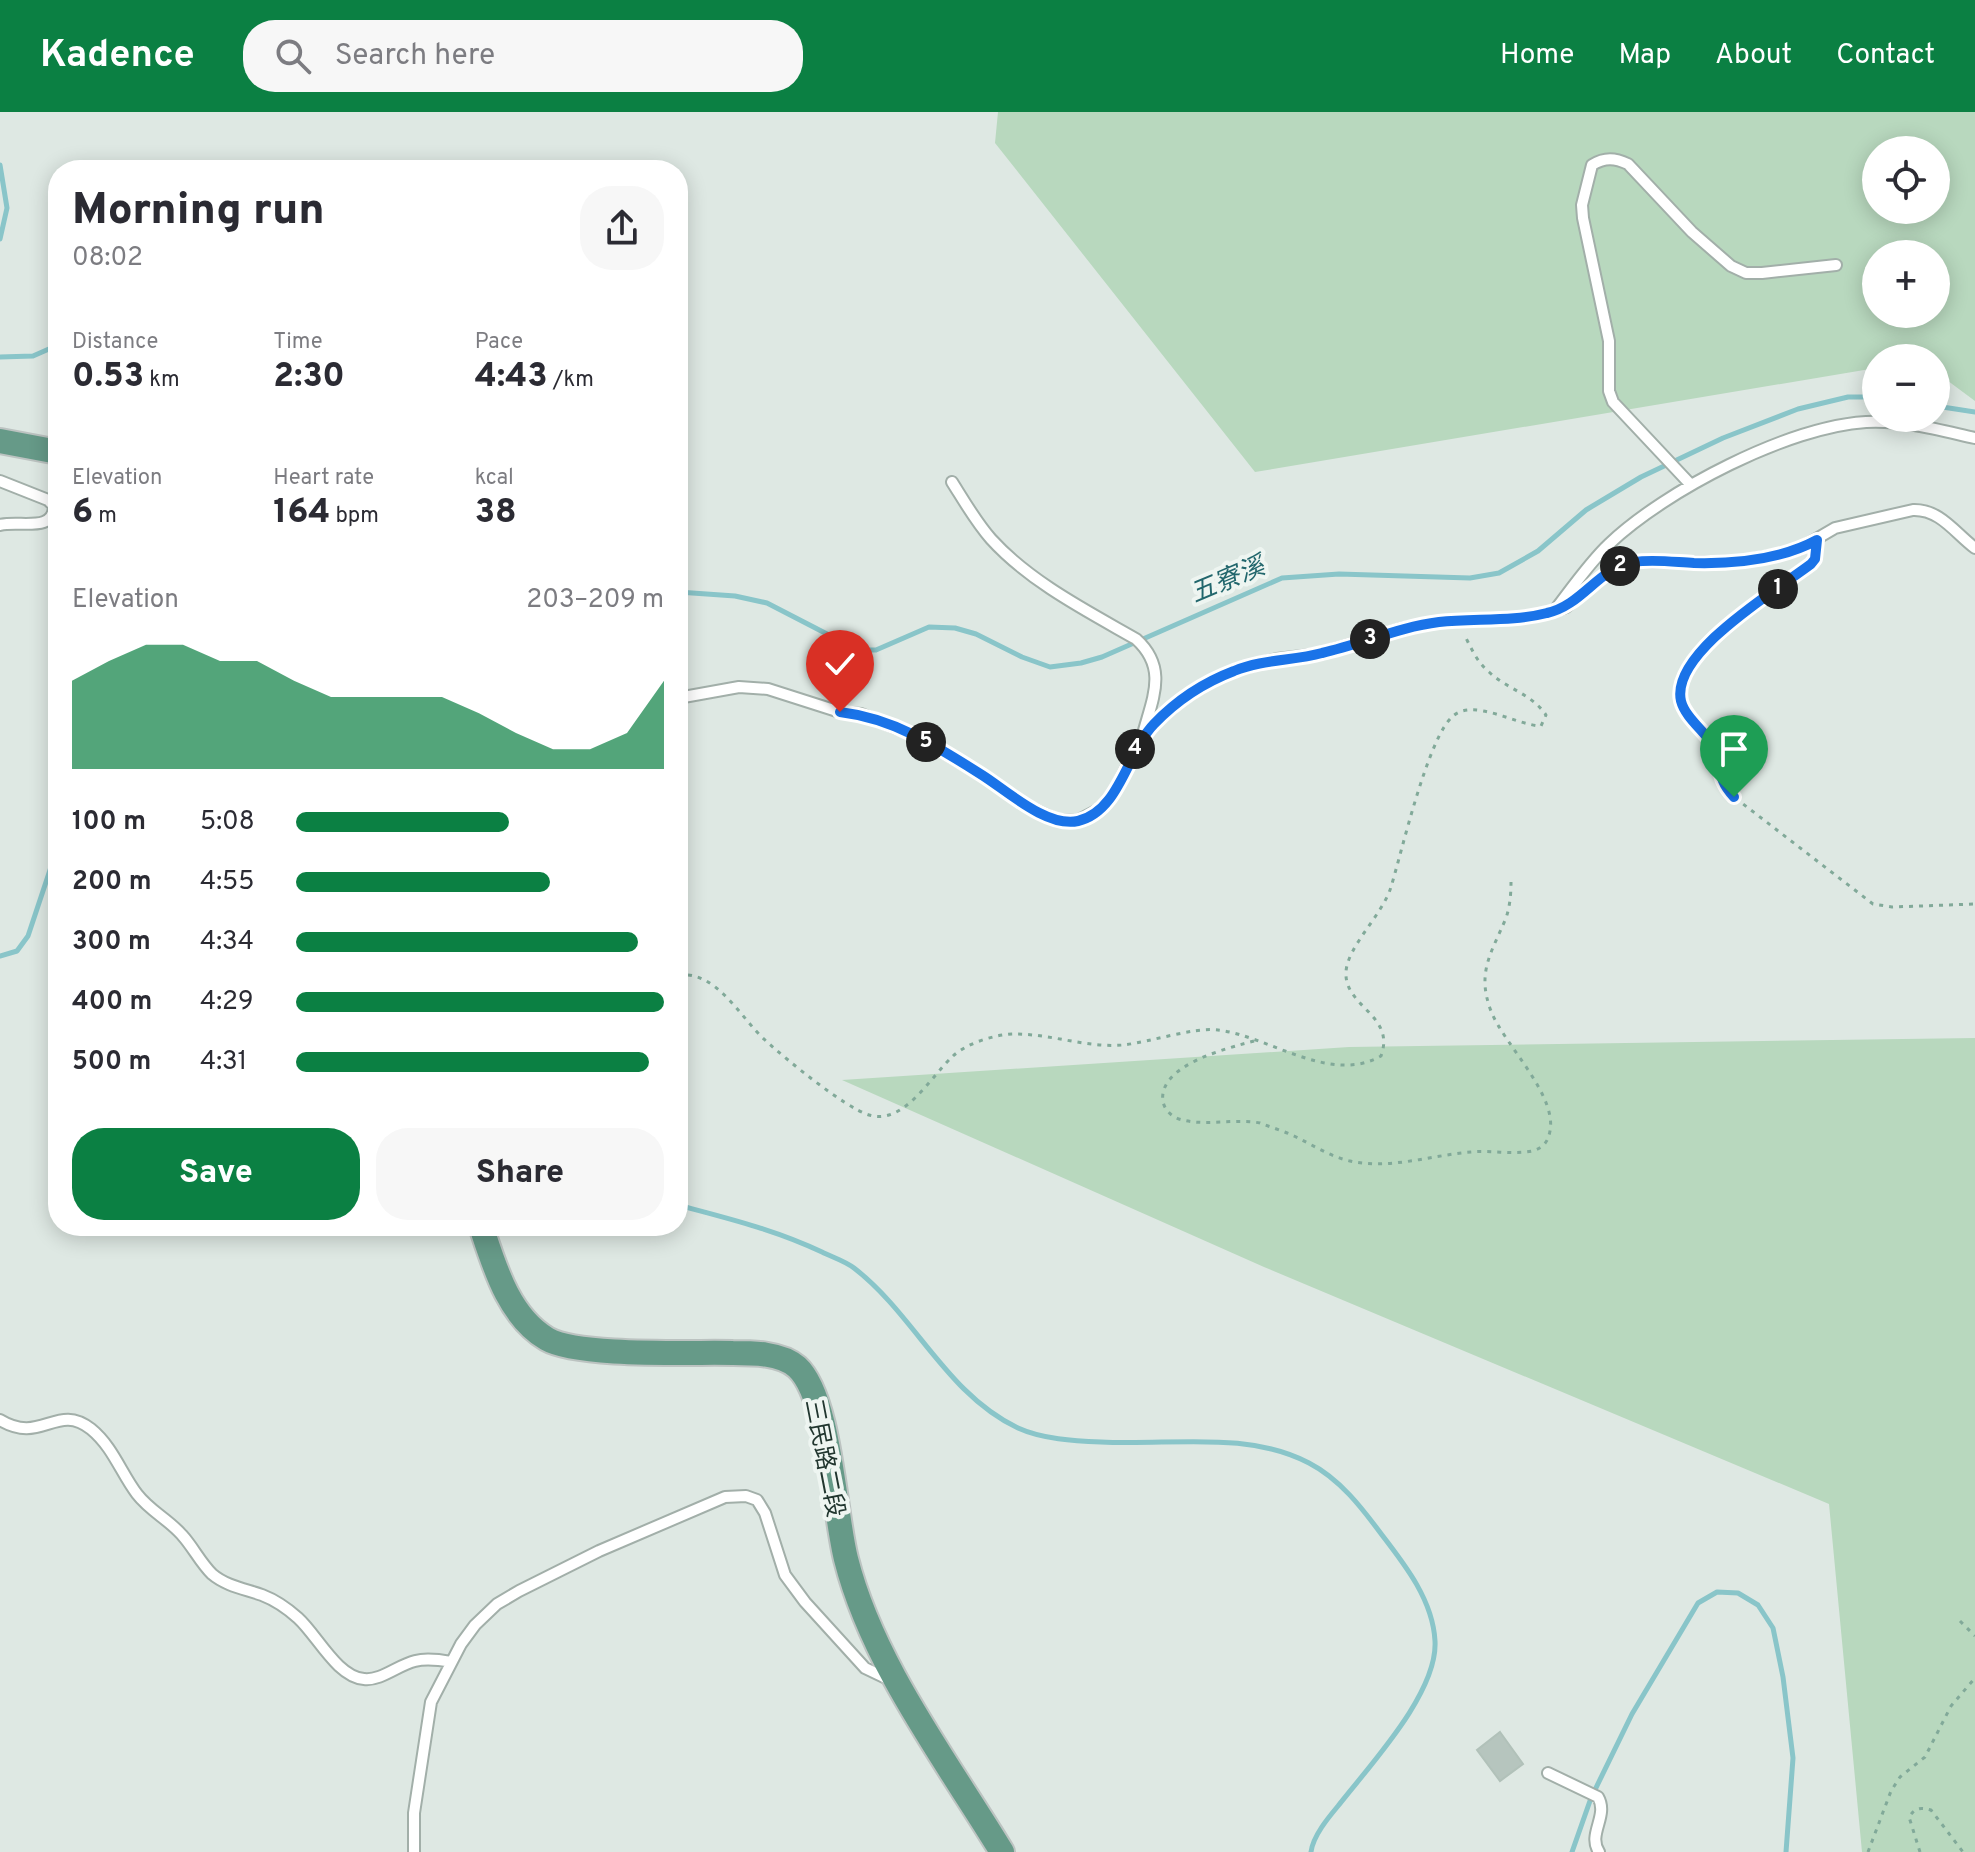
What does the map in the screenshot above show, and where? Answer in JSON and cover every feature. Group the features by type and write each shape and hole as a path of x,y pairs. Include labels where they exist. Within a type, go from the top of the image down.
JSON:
{"main road":[{"path":"0,441 48,450"},
{"name":"三民路二段","path":"485,1236 508,1297 528,1323 548,1340 576,1349 748,1353 777,1357 796,1366 811,1385 820,1406 836,1516 858,1602 877,1647 1002,1852"}],"lane":[{"path":"1691,485 1619,410 1609,391 1609,341 1582,205 1592,165 1601,160 1617,159 1628,164 1716,255 1746,273 1836,265"},
{"path":"1553,611 1610,543 1676,493 1725,466 1787,442 1865,422 1906,423 1975,438"},
{"path":"0,481 48,500"},
{"path":"952,482 978,523 1008,555 1034,576 1136,639 1149,651 1155,677 1142,739"},
{"path":"688,696 739,687 768,689 829,709 861,714 914,735 984,776 1027,806 1057,820 1077,821 1100,809 1115,791 1142,739 1154,724 1180,701 1207,683 1235,670 1277,659 1319,654 1401,629 1458,621 1520,618 1553,611 1579,599 1612,569 1632,562 1738,562 1799,549 1849,524 1913,510 1925,509 1936,514 1975,548"},
{"path":"0,525 48,522"},
{"path":"0,1420 19,1429 36,1429 62,1419 76,1420 90,1428 103,1441 143,1502 179,1531 213,1575 234,1586 266,1596 284,1607 300,1620 351,1676 366,1680 417,1660 451,1662"},
{"path":"414,1852 414,1813 431,1702 451,1662 475,1625 497,1604 519,1591 599,1551 725,1497 746,1496 757,1500 765,1513 785,1575 805,1602 865,1668 899,1684"},
{"path":"1548,1773 1598,1797 1603,1805 1594,1836 1599,1852"}],"path":[{"path":"1817,540 1815,559 1811,564 1722,631 1692,660 1680,688 1684,709 1717,752 1719,776 1734,797 1864,898 1873,904 1892,907 1975,904"},
{"path":"688,975 699,976 711,984 766,1041 852,1108 872,1116 890,1116 906,1105 956,1054 984,1040 1013,1034 1088,1045 1122,1045 1215,1029 1305,1058 1347,1065 1367,1064 1381,1056 1385,1043 1381,1027 1349,988 1346,972 1351,955 1390,891 1415,804 1440,734 1454,715 1469,710 1541,726 1546,715 1538,703 1487,671 1473,653 1458,621"},
{"path":"1254,1041 1214,1051 1175,1075 1165,1085 1162,1098 1165,1109 1176,1118 1195,1122 1260,1123 1352,1162 1383,1164 1474,1151 1516,1153 1543,1146 1549,1136 1547,1105 1531,1075 1499,1029 1489,1007 1486,985 1490,949 1506,918 1511,882"},
{"path":"1960,1621 1975,1636"},
{"path":"1868,1852 1891,1791 1900,1777 1925,1757 1951,1706 1975,1678"},
{"path":"1920,1852 1909,1817 1914,1810 1923,1807 1931,1810 1963,1852"}],"green space":[{"path":"998,112 1975,112 1975,401 1950,382 1950,344 1862,344 1862,370 1255,472 995,143"},
{"path":"1975,1038 1975,1852 1862,1852 1829,1504 1264,1267 842,1080 1349,1047"}],"building":[{"path":"1500,1732 1523,1764 1500,1781 1477,1750"}],"waterway":[{"name":"五寮溪","path":"0,165 7,208 0,239"},
{"name":"五寮溪","path":"0,357 33,356 48,349"},
{"name":"五寮溪","path":"688,593 735,596 767,603 858,650 876,650 929,627 955,628 976,634 1050,667 1081,663 1102,657 1282,578 1339,574 1470,578 1499,573 1538,551 1586,510 1641,477 1723,438 1798,409 1848,397 1862,397"},
{"name":"五寮溪","path":"1950,408 1975,412"},
{"path":"0,956 17,951 28,936 48,876"},
{"path":"688,1208 769,1231 850,1266 876,1287 971,1395 993,1413 1027,1432 1080,1441 1207,1442 1259,1446 1309,1463 1331,1477 1350,1495 1400,1559 1424,1598 1433,1626 1433,1661 1414,1706 1326,1822 1311,1852"},
{"path":"1572,1852 1591,1798 1632,1714 1698,1603 1717,1592 1738,1593 1758,1605 1773,1628 1783,1677 1793,1758 1786,1852"}],"route":[{"path":"840,712 861,714 914,735 984,776 1027,806 1057,820 1077,821 1100,809 1115,791 1136,748 1154,724 1207,683 1235,670 1277,659 1319,654 1401,629 1438,622 1520,618 1548,613 1579,599 1612,569 1632,562 1738,562 1799,549 1817,540 1815,559 1811,564 1704,646 1683,675 1680,688 1684,709 1717,752 1719,776 1734,797"}]}
